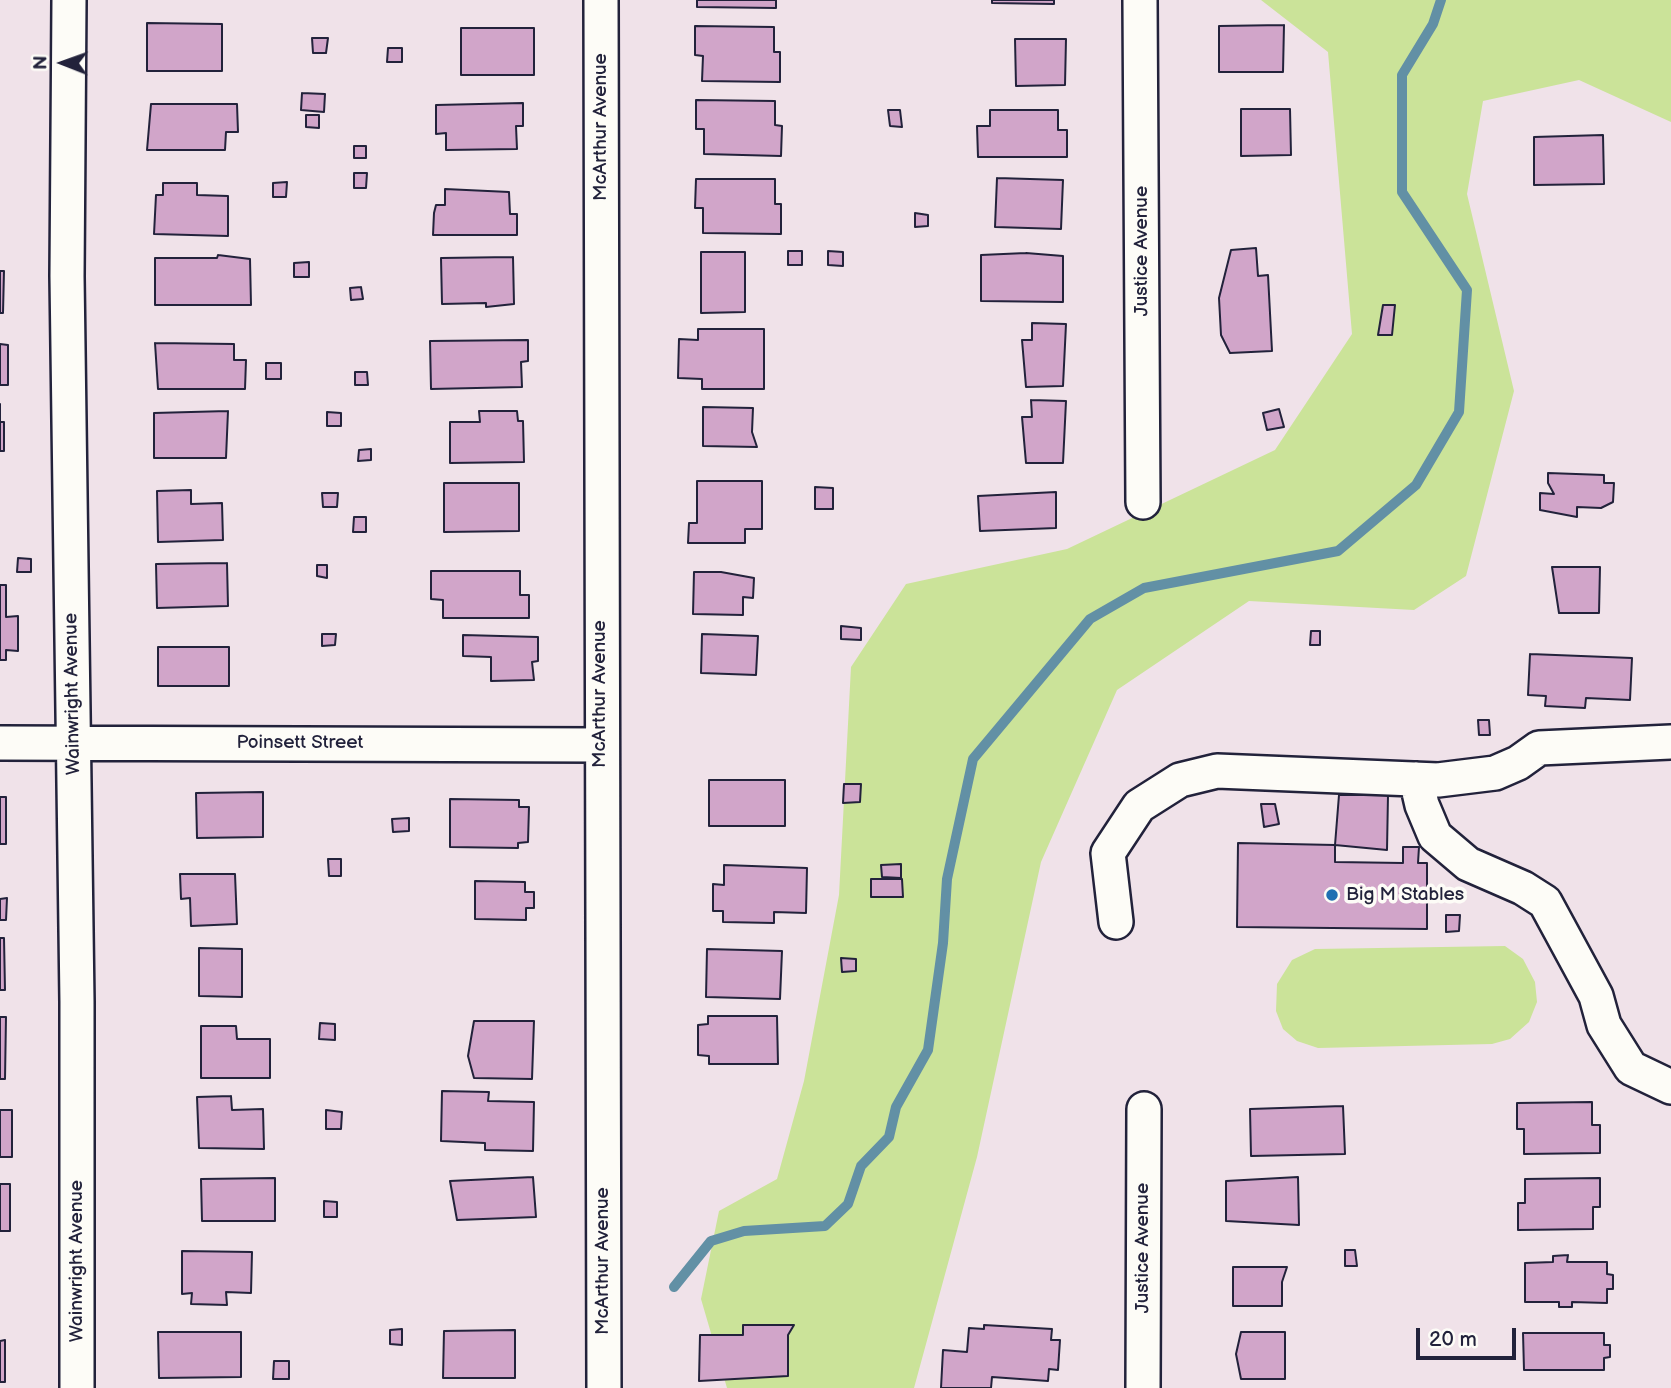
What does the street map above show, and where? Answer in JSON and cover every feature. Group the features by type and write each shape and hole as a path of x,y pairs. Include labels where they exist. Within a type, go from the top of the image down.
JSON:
{"street":[{"name":"Wainwright Avenue","path":"69,0 67,276 74,743 77,1388"},
{"name":"McArthur Avenue","path":"601,0 600,745 604,1388"},
{"name":"Justice Avenue","path":"1140,0 1143,502"},
{"path":"1116,922 1108,853 1139,806 1180,780 1217,771 1438,780 1495,773 1518,763 1539,748 1671,742"},
{"name":"Poinsett Street","path":"0,743 600,745"},
{"path":"1416,779 1422,805 1435,836 1468,864 1523,888 1545,902 1596,996 1604,1025 1631,1068 1671,1087"},
{"name":"Justice Avenue","path":"1143,1388 1144,1109"}],"green space":[{"path":"1261,0 1671,0 1671,122 1579,80 1483,101 1467,194 1514,391 1466,576 1414,610 1249,601 1117,690 1041,862 977,1157 914,1388 727,1388 701,1299 719,1211 777,1179 804,1081 839,895 851,667 906,584 1067,549 1275,450 1352,334 1328,52"},
{"path":"1505,946 1523,959 1535,982 1537,1002 1529,1022 1510,1039 1492,1044 1318,1048 1297,1041 1283,1029 1276,1011 1277,984 1292,960 1315,949"}],"building":[{"path":"697,0 776,0 776,8 697,7"},
{"path":"992,0 1054,0 1054,4 992,3"},
{"path":"147,23 222,24 222,71 147,71"},
{"path":"1284,25 1283,72 1219,72 1219,26"},
{"path":"695,26 774,27 774,52 780,52 780,82 702,81 703,56 695,55"},
{"path":"461,28 534,28 534,75 461,75"},
{"path":"312,38 328,38 326,53 313,53"},
{"path":"1015,39 1066,39 1065,85 1016,86"},
{"path":"388,48 402,48 402,62 387,62"},
{"path":"302,93 325,94 324,112 301,110"},
{"path":"696,100 775,101 775,125 782,126 781,156 704,154 704,129 696,129"},
{"path":"523,103 523,126 516,126 517,149 446,150 446,133 436,134 436,105"},
{"path":"151,104 237,104 238,132 226,132 225,150 147,150"},
{"path":"1241,109 1290,109 1291,155 1241,156"},
{"path":"888,110 900,110 902,127 890,126"},
{"path":"990,110 1058,110 1058,130 1067,130 1067,157 978,157 977,126 990,126"},
{"path":"306,115 319,115 319,128 306,127"},
{"path":"1603,135 1604,184 1534,185 1534,137"},
{"path":"354,146 366,146 366,158 354,158"},
{"path":"354,173 367,173 366,188 354,188"},
{"path":"997,178 1063,180 1061,229 995,227"},
{"path":"696,179 775,179 775,204 781,204 781,234 703,233 703,208 695,208"},
{"path":"287,182 286,197 273,197 273,183"},
{"path":"163,183 197,183 197,195 228,196 228,236 154,234 156,195 163,195"},
{"path":"445,189 509,192 510,214 517,214 517,235 433,235 436,205 445,205"},
{"path":"915,213 928,215 928,226 915,227"},
{"path":"1256,248 1258,276 1268,275 1272,351 1230,353 1221,335 1219,298 1231,250"},
{"path":"788,251 802,251 802,265 788,265"},
{"path":"828,251 843,252 843,266 828,265"},
{"path":"701,252 745,252 745,312 701,313"},
{"path":"1026,253 1063,256 1063,302 981,301 981,255"},
{"path":"218,255 250,259 251,305 155,305 155,258 217,258"},
{"path":"513,257 514,304 486,307 486,303 442,304 441,258"},
{"path":"309,262 309,277 294,277 294,263"},
{"path":"0,271 4,271 3,313 0,313"},
{"path":"361,287 363,299 351,300 350,288"},
{"path":"1383,305 1395,305 1392,335 1378,335"},
{"path":"1032,323 1066,324 1063,386 1026,387 1022,340 1032,340"},
{"path":"698,329 764,329 764,389 702,389 702,379 678,378 679,339 698,340"},
{"path":"528,340 528,361 521,362 522,387 431,389 430,341"},
{"path":"155,343 234,344 234,360 246,360 245,389 158,389"},
{"path":"0,344 8,345 8,385 0,385"},
{"path":"266,363 281,363 281,379 266,379"},
{"path":"355,372 367,372 368,385 355,385"},
{"path":"1031,400 1066,401 1063,463 1026,463 1022,417 1032,417"},
{"path":"703,407 753,408 752,432 757,447 703,446"},
{"path":"1279,409 1284,427 1267,430 1263,413"},
{"path":"228,411 226,458 154,458 154,413"},
{"path":"479,411 517,411 518,421 523,421 524,462 450,463 450,422 480,422"},
{"path":"327,412 341,413 341,426 327,426"},
{"path":"0,422 4,422 4,451 0,451"},
{"path":"371,449 371,460 358,461 359,450"},
{"path":"1548,473 1604,475 1604,483 1614,483 1613,502 1601,508 1577,507 1577,517 1540,510 1540,493 1554,494 1548,483"},
{"path":"697,481 762,481 762,529 745,529 745,543 688,543 689,523 697,523"},
{"path":"444,483 519,483 519,531 444,532"},
{"path":"815,487 833,488 833,509 815,509"},
{"path":"191,490 191,504 222,503 223,540 158,542 157,491"},
{"path":"1056,492 1056,528 980,531 978,496"},
{"path":"322,493 338,493 337,507 323,507"},
{"path":"354,517 366,517 366,532 353,532"},
{"path":"18,558 31,559 31,572 17,572"},
{"path":"227,563 228,606 157,608 156,564"},
{"path":"317,565 327,565 327,578 317,576"},
{"path":"1552,567 1600,567 1599,613 1559,613"},
{"path":"431,571 520,571 520,595 529,595 529,618 443,618 443,600 431,599"},
{"path":"694,572 721,572 754,578 753,598 743,597 743,615 693,614"},
{"path":"0,585 6,585 6,617 18,616 18,651 6,650 6,660 0,660"},
{"path":"841,626 861,628 861,640 841,639"},
{"path":"1311,631 1320,631 1320,645 1310,645"},
{"path":"322,634 336,634 335,645 322,646"},
{"path":"702,634 758,636 756,675 701,673"},
{"path":"463,635 538,637 538,661 532,662 534,680 491,681 491,657 463,656"},
{"path":"158,647 229,647 229,686 158,686"},
{"path":"1530,654 1632,658 1630,700 1586,698 1585,708 1545,706 1546,696 1528,695"},
{"path":"1478,720 1489,720 1490,735 1479,735"},
{"path":"709,780 785,780 785,826 709,826"},
{"path":"844,784 861,784 860,802 843,803"},
{"path":"263,792 263,837 197,838 196,793"},
{"path":"1339,795 1388,795 1387,850 1335,845"},
{"path":"0,797 6,797 6,844 0,844"},
{"path":"450,799 519,800 519,807 529,807 528,842 518,843 518,848 450,847"},
{"path":"1261,804 1275,804 1279,824 1264,827"},
{"path":"409,818 409,831 393,832 392,819"},
{"name":"Big M Stables","path":"1238,843 1335,845 1335,862 1403,863 1403,847 1419,847 1418,863 1427,863 1427,929 1237,927"},
{"path":"328,859 341,859 341,876 329,876"},
{"path":"901,864 901,878 882,877 881,865"},
{"path":"724,865 807,868 806,913 774,912 774,923 723,922 723,911 713,911 713,884 724,885"},
{"path":"180,874 235,874 237,924 191,926 190,898 181,899"},
{"path":"871,879 902,879 903,897 871,897"},
{"path":"475,881 525,882 525,892 534,892 534,908 526,908 526,920 475,919"},
{"path":"7,898 6,920 0,920 0,899"},
{"path":"1446,915 1460,915 1459,931 1446,932"},
{"path":"0,938 4,938 5,990 0,990"},
{"path":"199,948 242,949 242,997 199,996"},
{"path":"707,949 782,951 780,999 706,997"},
{"path":"841,958 856,959 856,971 842,972"},
{"path":"708,1016 777,1016 778,1064 709,1064 709,1056 698,1055 698,1025 708,1024"},
{"path":"0,1017 6,1017 5,1079 0,1079"},
{"path":"474,1021 534,1021 532,1079 474,1078 468,1056"},
{"path":"320,1023 335,1024 335,1040 319,1039"},
{"path":"201,1026 236,1026 237,1039 270,1039 270,1078 201,1078"},
{"path":"442,1091 489,1092 488,1101 534,1102 533,1151 485,1150 485,1143 441,1141"},
{"path":"231,1096 232,1110 263,1109 264,1149 199,1148 197,1097"},
{"path":"1592,1102 1592,1125 1600,1125 1600,1153 1524,1154 1524,1129 1517,1129 1517,1103"},
{"path":"1343,1106 1345,1154 1251,1156 1250,1109"},
{"path":"0,1110 12,1110 12,1157 0,1157"},
{"path":"326,1110 342,1112 341,1129 326,1129"},
{"path":"533,1177 536,1217 457,1220 450,1181"},
{"path":"1298,1177 1299,1225 1226,1221 1226,1181"},
{"path":"275,1178 275,1221 202,1221 201,1179"},
{"path":"1600,1178 1600,1207 1593,1207 1593,1229 1518,1230 1518,1203 1525,1203 1525,1179"},
{"path":"0,1184 10,1184 10,1231 0,1231"},
{"path":"324,1201 337,1202 337,1217 324,1217"},
{"path":"1345,1250 1355,1250 1357,1266 1345,1266"},
{"path":"182,1251 252,1252 251,1293 226,1292 227,1305 191,1304 192,1293 182,1294"},
{"path":"1568,1255 1567,1262 1607,1262 1607,1274 1613,1275 1613,1289 1607,1289 1607,1303 1572,1302 1572,1307 1559,1307 1559,1302 1525,1302 1525,1263 1553,1262 1553,1256"},
{"path":"1233,1267 1287,1267 1282,1282 1282,1306 1233,1306"},
{"path":"743,1325 794,1325 788,1335 788,1376 699,1381 700,1335 743,1335"},
{"path":"984,1325 1052,1329 1051,1340 1060,1340 1058,1370 1049,1369 1048,1381 992,1377 991,1388 941,1388 943,1350 967,1352 969,1328 984,1329"},
{"path":"402,1329 402,1345 390,1344 390,1330"},
{"path":"515,1330 515,1378 443,1378 444,1331"},
{"path":"158,1332 241,1332 241,1377 159,1378"},
{"path":"1241,1332 1285,1332 1285,1379 1241,1379 1236,1354"},
{"path":"1523,1333 1604,1333 1604,1345 1610,1345 1610,1357 1604,1358 1604,1370 1524,1370"},
{"path":"5,1340 5,1382 0,1382 0,1341"},
{"path":"274,1361 289,1361 289,1379 273,1379"}],"waterway":[{"path":"674,1287 711,1241 744,1231 825,1226 848,1204 861,1166 889,1137 896,1107 928,1050 943,943 947,879 973,759 1090,619 1144,588 1338,551 1416,485 1459,412 1467,290 1402,192 1402,75 1433,24 1441,0"}],"place":[{"name":"Big M Stables","path":"1332,895"}]}
